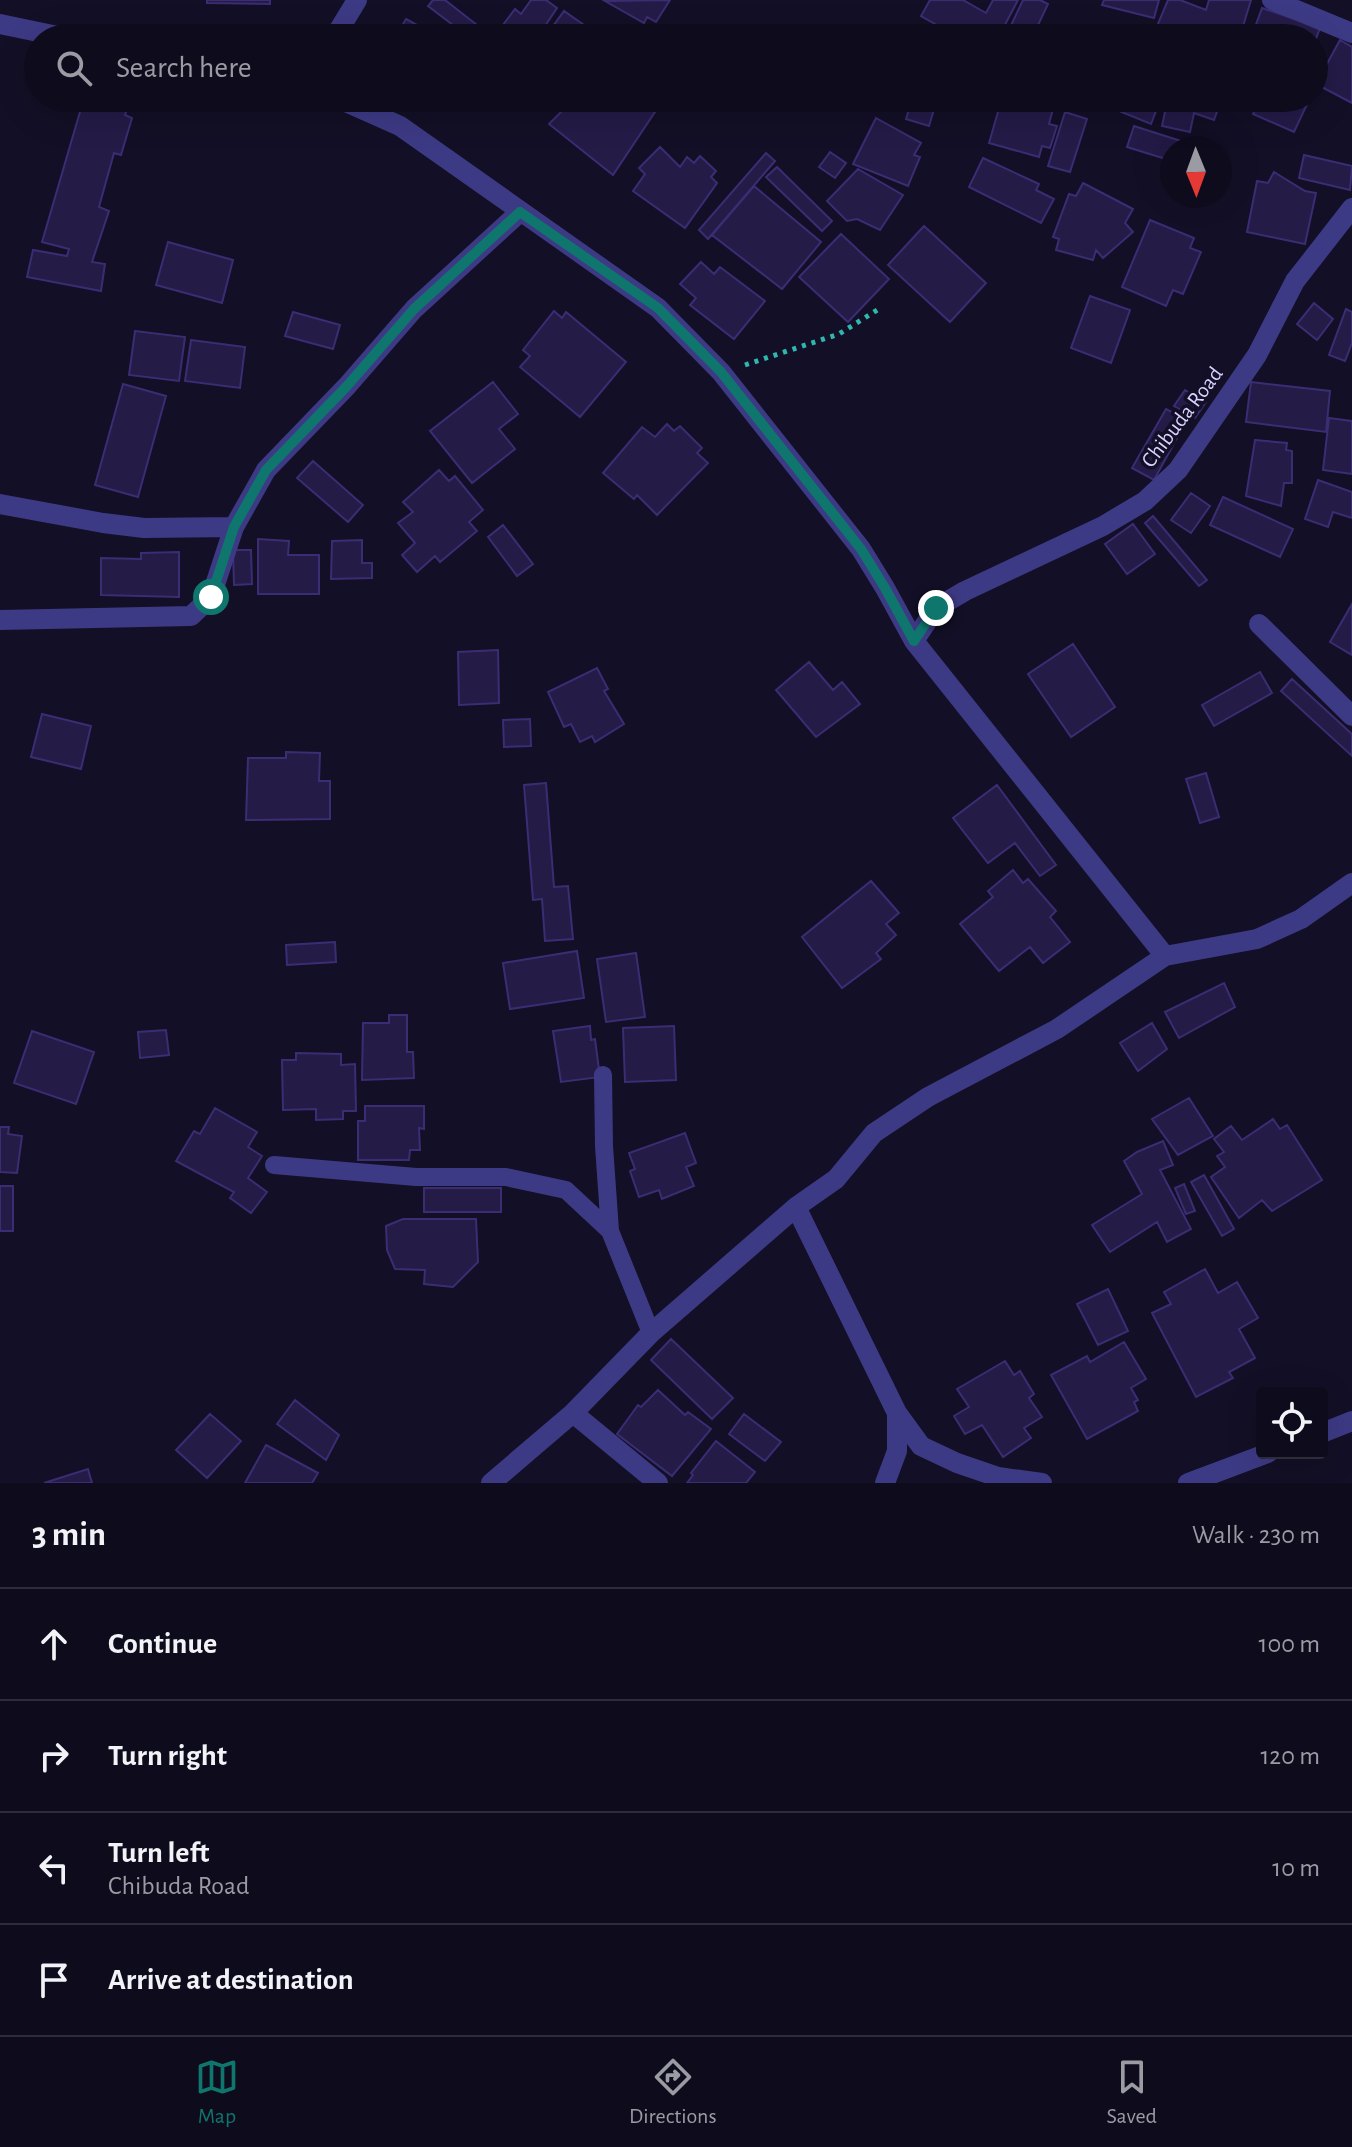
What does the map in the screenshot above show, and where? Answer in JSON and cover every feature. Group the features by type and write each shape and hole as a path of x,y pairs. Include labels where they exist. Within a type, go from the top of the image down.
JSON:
{"street":[{"path":"342,24 357,0"},
{"path":"1272,0 1352,33"},
{"path":"0,24 24,29"},
{"path":"368,112 400,126 658,308 721,372 861,549 914,641 1165,956"},
{"name":"Chibuda Road","path":"914,641 936,608 965,591 1103,526 1145,501 1178,470 1257,355 1295,281 1352,208"},
{"path":"0,620 191,616 211,597 234,527 266,470 347,386 414,309 520,212"},
{"path":"0,504 144,528 234,527"},
{"path":"1259,624 1352,716"},
{"path":"491,1483 573,1413 651,1333 796,1207 836,1179 874,1133 928,1097 1057,1029 1165,956 1257,939 1301,919 1352,883"},
{"path":"796,1207 897,1413 921,1446 998,1477 1042,1483"},
{"path":"573,1413 658,1483"},
{"path":"885,1483 897,1451 897,1413"},
{"path":"1328,1431 1352,1421"},
{"path":"1188,1483 1256,1458"}],"lane":[{"path":"603,1075 610,1231 651,1333"},
{"path":"274,1165 416,1177 506,1177 566,1190 610,1231"}],"path":[{"path":"721,372 839,334 882,307"}],"building":[{"path":"207,0 270,0 270,4 207,3"},
{"path":"433,0 445,0 476,24 452,24 428,6"},
{"path":"531,0 546,0 557,8 546,24 504,24 515,9 521,14"},
{"path":"670,0 656,22 647,17 644,23 605,1"},
{"path":"930,0 963,0 986,13 993,0 1018,0 1005,24 935,24 921,16"},
{"path":"1023,0 1040,0 1048,4 1039,24 1012,24"},
{"path":"1104,0 1159,0 1154,18 1102,5"},
{"path":"1168,0 1180,0 1206,10 1209,0 1251,0 1244,24 1158,24"},
{"path":"1262,8 1308,24 1256,24"},
{"path":"564,11 582,24 555,24"},
{"path":"1340,40 1352,47 1352,103 1328,90 1328,62"},
{"path":"80,112 126,112 125,115 132,118 121,155 114,153 99,207 109,211 92,262 105,264 101,291 27,277 33,250 67,256 69,249 42,242"},
{"path":"561,112 655,112 613,175 549,124"},
{"path":"908,112 933,112 929,126 906,119"},
{"path":"998,112 1052,112 1049,124 1057,126 1050,148 1042,146 1039,157 989,143"},
{"path":"1065,112 1087,119 1070,172 1048,166"},
{"path":"1121,112 1156,112 1151,124"},
{"path":"1165,112 1217,112 1214,120 1194,113 1190,132 1162,126"},
{"path":"1254,112 1303,112 1294,132"},
{"path":"876,118 921,143 914,155 920,157 908,186 853,164"},
{"path":"1134,126 1165,136 1160,136 1160,157 1127,147"},
{"path":"660,147 680,167 687,157 694,163 700,156 716,171 711,177 717,183 685,228 633,191 645,174 639,168"},
{"path":"830,152 846,163 835,178 819,167"},
{"path":"766,153 775,161 708,239 699,230"},
{"path":"1304,155 1352,166 1350,190 1299,178"},
{"path":"983,158 1039,184 1036,190 1054,199 1041,223 969,187"},
{"path":"777,167 832,221 822,231 766,177"},
{"path":"858,169 903,195 880,230 857,219 847,221 827,201"},
{"path":"1274,172 1305,191 1316,193 1305,244 1247,232 1257,181 1268,183"},
{"path":"1083,183 1133,209 1125,223 1133,232 1103,258 1096,250 1093,260 1056,250 1059,239 1053,237 1069,194 1076,196"},
{"path":"754,186 821,242 782,289 712,235"},
{"path":"1150,220 1194,238 1190,248 1201,252 1183,294 1173,290 1166,306 1122,287"},
{"path":"924,226 986,283 950,322 888,265"},
{"path":"841,234 889,279 848,322 799,277"},
{"path":"168,242 233,260 222,303 156,285"},
{"path":"701,262 714,274 720,267 765,301 734,339 690,305 696,298 680,284"},
{"path":"1090,296 1130,310 1111,363 1071,348"},
{"path":"1314,303 1333,319 1317,340 1297,324"},
{"path":"1346,309 1352,312 1352,343 1345,361 1329,355"},
{"path":"554,311 562,318 566,312 626,362 580,417 520,367 530,356 523,350"},
{"path":"293,312 340,325 333,349 285,336"},
{"path":"135,331 185,337 179,381 129,375"},
{"path":"191,340 245,347 240,388 185,381"},
{"path":"493,382 518,414 499,429 515,449 472,483 430,431"},
{"path":"1251,382 1330,391 1326,432 1246,422"},
{"path":"123,384 166,396 138,497 95,485"},
{"path":"1185,390 1206,402 1195,418 1174,406"},
{"path":"1166,409 1187,420 1154,480 1132,468"},
{"path":"1329,418 1352,421 1352,474 1323,470"},
{"path":"667,424 674,431 680,426 702,448 697,453 708,463 657,515 637,495 634,499 603,473 642,427 655,437"},
{"path":"1255,440 1287,443 1286,450 1292,451 1292,483 1284,483 1281,506 1246,496"},
{"path":"313,461 363,505 348,522 297,478"},
{"path":"439,470 449,481 455,476 483,510 469,522 477,531 440,562 435,556 417,572 402,555 415,543 398,523 413,512 403,502"},
{"path":"1318,480 1352,492 1352,518 1333,512 1328,527 1305,519"},
{"path":"1191,493 1210,506 1191,533 1171,520"},
{"path":"1223,497 1293,529 1280,557 1210,525"},
{"path":"1153,516 1207,580 1199,586 1145,523"},
{"path":"1133,524 1155,554 1127,574 1105,544"},
{"path":"503,525 533,564 517,576 488,537"},
{"path":"258,539 289,541 288,555 319,555 319,594 258,594"},
{"path":"362,540 362,563 372,563 372,578 331,579 332,541"},
{"path":"233,550 251,550 252,584 234,585"},
{"path":"179,552 179,597 101,595 101,558 141,559 141,553"},
{"path":"1352,604 1352,655 1330,642"},
{"path":"1073,644 1115,707 1071,737 1028,674"},
{"path":"498,650 499,703 459,705 458,652"},
{"path":"809,662 833,690 842,682 860,704 816,737 776,690"},
{"path":"597,668 608,689 604,691 624,724 595,742 592,736 580,742 571,724 564,727 548,692"},
{"path":"1260,672 1272,693 1214,726 1202,705"},
{"path":"1292,679 1352,734 1352,756 1281,691"},
{"path":"42,714 91,726 81,769 31,757"},
{"path":"530,719 531,746 504,747 503,720"},
{"path":"286,752 320,753 319,781 330,781 330,819 246,820 248,758 286,758"},
{"path":"1206,773 1219,817 1200,823 1186,779"},
{"path":"546,783 554,887 568,886 573,939 545,941 542,899 533,900 524,785"},
{"path":"997,785 1056,865 1040,876 1015,843 988,863 953,818"},
{"path":"1013,870 1023,883 1028,879 1056,911 1050,917 1070,942 1043,963 1030,947 999,971 960,924 993,897 988,891"},
{"path":"871,881 899,913 886,924 896,935 876,953 881,959 842,988 802,937"},
{"path":"335,942 336,962 287,965 286,945"},
{"path":"577,951 584,998 510,1009 503,963"},
{"path":"636,953 645,1017 606,1022 597,959"},
{"path":"1224,983 1235,1007 1179,1038 1165,1012"},
{"path":"389,1015 407,1015 407,1052 413,1052 414,1078 362,1080 363,1023 389,1023"},
{"path":"1152,1023 1167,1049 1138,1071 1120,1043"},
{"path":"590,1026 591,1040 595,1039 600,1077 561,1082 553,1031"},
{"path":"674,1026 676,1080 625,1082 623,1028"},
{"path":"166,1030 169,1055 140,1058 138,1032"},
{"path":"32,1031 94,1052 76,1104 14,1083"},
{"path":"296,1053 341,1054 341,1065 355,1064 356,1111 343,1111 343,1119 316,1120 316,1109 283,1110 282,1060 296,1060"},
{"path":"1189,1098 1213,1136 1178,1155 1152,1119"},
{"path":"365,1106 424,1106 424,1129 419,1128 420,1150 410,1150 409,1160 358,1160 358,1121 365,1121"},
{"path":"215,1108 257,1132 248,1147 262,1156 248,1178 267,1192 251,1213 230,1198 234,1192 176,1161 194,1131 200,1134"},
{"path":"1273,1119 1280,1129 1287,1125 1322,1180 1272,1211 1262,1200 1239,1218 1211,1177 1225,1167 1217,1156 1224,1152 1214,1139 1231,1126 1242,1140"},
{"path":"0,1127 9,1127 8,1134 22,1136 17,1173 0,1172"},
{"path":"685,1133 696,1163 686,1167 694,1186 662,1199 659,1190 639,1197 630,1171 635,1169 629,1153"},
{"path":"1163,1141 1173,1165 1160,1170 1191,1229 1167,1242 1157,1222 1110,1252 1092,1225 1142,1194 1124,1161"},
{"path":"1204,1175 1234,1229 1222,1236 1191,1182"},
{"path":"1184,1184 1195,1211 1186,1214 1175,1188"},
{"path":"0,1186 13,1186 13,1231 0,1231"},
{"path":"424,1188 501,1188 501,1212 424,1212"},
{"path":"403,1219 476,1219 478,1262 453,1287 424,1284 425,1270 395,1269 387,1250 386,1226"},
{"path":"1205,1269 1218,1293 1237,1282 1258,1318 1239,1329 1255,1358 1229,1372 1233,1378 1196,1397 1152,1313 1171,1304 1164,1292"},
{"path":"1108,1289 1128,1331 1098,1345 1077,1304"},
{"path":"671,1339 733,1398 712,1419 651,1360"},
{"path":"1124,1342 1146,1379 1131,1388 1138,1400 1134,1402 1138,1411 1087,1439 1051,1375 1087,1356 1090,1362"},
{"path":"1005,1361 1014,1375 1020,1371 1034,1394 1029,1398 1042,1417 1024,1428 1031,1438 1003,1457 982,1425 965,1434 954,1416 969,1407 957,1389"},
{"path":"658,1390 685,1415 688,1412 711,1429 672,1476 617,1434 638,1405 641,1407"},
{"path":"295,1400 339,1435 326,1460 277,1424"},
{"path":"210,1414 241,1441 207,1478 176,1450"},
{"path":"744,1414 781,1442 765,1461 729,1434"},
{"path":"716,1441 755,1472 746,1483 687,1483"},
{"path":"266,1445 318,1473 312,1483 245,1483"},
{"path":"88,1469 92,1483 44,1483"}],"route":[{"path":"211,597 234,527 266,470 347,386 414,309 520,212 658,308 721,372 861,549 914,641 936,608"}]}
